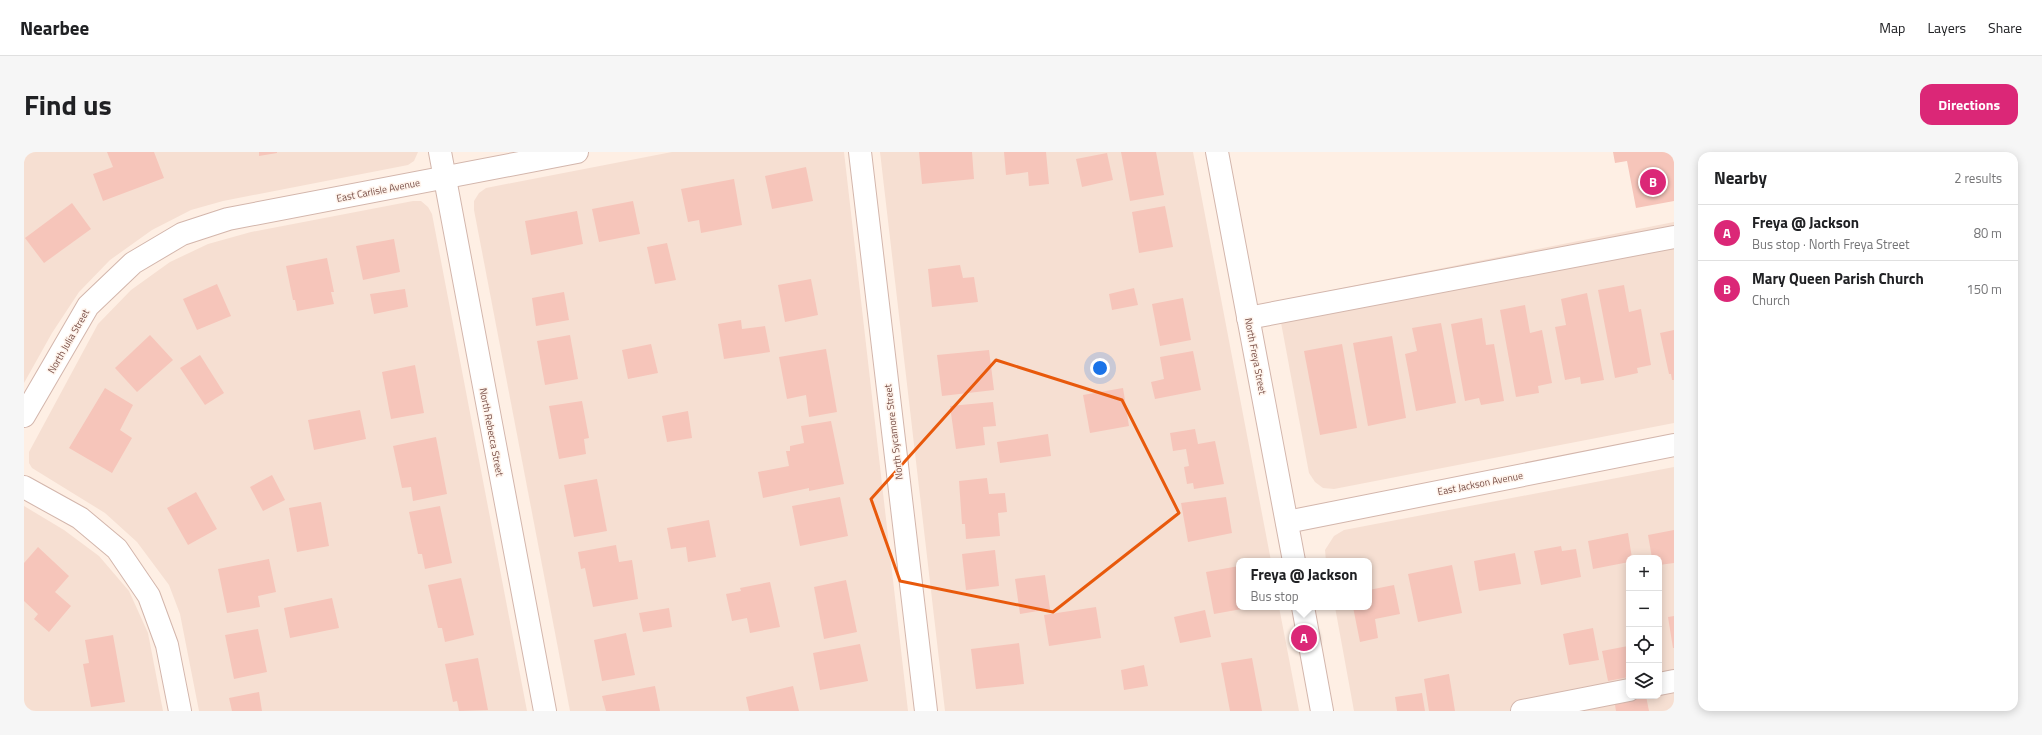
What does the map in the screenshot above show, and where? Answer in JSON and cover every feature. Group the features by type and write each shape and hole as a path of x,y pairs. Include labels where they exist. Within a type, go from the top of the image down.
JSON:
{"street":[{"name":"North Rebecca Street","path":"440,152 545,711"},
{"name":"East Carlisle Avenue","path":"182,234 228,219 577,152"},
{"name":"North Sycamore Street","path":"860,152 926,711"},
{"name":"North Freya Street","path":"1217,152 1293,558"},
{"name":"North Julia Street","path":"24,416 88,306 133,263 182,234"},
{"path":"1248,318 1674,237"},
{"name":"East Jackson Avenue","path":"1287,522 1674,445"},
{"path":"24,488 80,518 117,549 149,596 167,645 180,711"},
{"path":"1304,610 1322,711"},
{"path":"1662,683 1674,681"},
{"path":"1522,711 1626,691"}],"highlighted area":[{"path":"996,360 1122,400 1179,513 1053,612 900,581 871,499"}],"shaded area":[{"path":"24,152 418,152 414,161 408,165 223,201 191,210 152,230 110,260 79,292 52,333 24,383"},
{"path":"672,152 844,152 908,711 570,711 474,210 474,201 479,193 486,188"},
{"path":"880,152 1193,152 1270,558 1236,558 1236,610 1280,610 1299,711 945,711"},
{"path":"413,201 421,201 428,207 432,214 527,711 199,711 180,614 169,585 137,542 105,513 32,468 29,463 29,452 98,324 131,290 170,262 208,244 251,232"},
{"path":"1674,222 1674,423 1334,489 1323,488 1315,482 1309,473 1277,301"},
{"path":"1674,467 1674,711 1354,711 1336,610 1372,610 1372,558 1326,558 1325,550 1334,536 1344,530"},
{"path":"24,506 64,530 99,556 129,591 148,633 163,711 24,711"}],"building":[{"path":"107,152 154,152 164,178 103,201 93,174 113,167"},
{"path":"259,152 277,152 277,153 259,156"},
{"path":"919,152 972,152 974,179 922,184"},
{"path":"1004,152 1046,152 1049,184 1029,186 1028,172 1006,175"},
{"path":"1121,152 1156,152 1164,195 1130,201"},
{"path":"1613,152 1674,152 1674,201 1636,208 1627,161 1615,163"},
{"path":"1107,153 1113,180 1082,187 1076,159"},
{"path":"806,167 813,201 772,209 765,176"},
{"path":"734,179 742,225 701,233 699,220 688,222 681,189"},
{"path":"633,201 640,234 599,242 592,209"},
{"path":"72,203 91,229 44,263 25,238"},
{"path":"1165,206 1173,247 1139,253 1132,212"},
{"path":"577,211 583,244 531,255 525,221"},
{"path":"394,239 400,272 363,280 356,246"},
{"path":"667,243 676,280 655,284 647,247"},
{"path":"327,258 334,292 331,292 334,304 297,311 295,300 293,300 286,266"},
{"path":"960,265 963,278 974,277 978,302 932,307 928,269"},
{"path":"811,279 818,315 785,322 778,285"},
{"path":"217,284 231,316 197,330 183,299"},
{"path":"1624,285 1629,312 1641,309 1651,365 1637,368 1638,373 1615,378 1598,290"},
{"path":"1134,288 1138,305 1112,310 1109,294"},
{"path":"405,289 408,307 374,314 370,294"},
{"path":"564,292 569,320 536,326 532,298"},
{"path":"1587,293 1604,380 1581,384 1580,377 1565,380 1555,327 1566,325 1561,299"},
{"path":"1183,298 1191,340 1160,346 1152,304"},
{"path":"1525,305 1530,333 1542,330 1552,383 1538,386 1539,393 1516,397 1500,310"},
{"path":"1482,318 1486,345 1494,344 1504,401 1481,405 1479,398 1465,401 1451,324"},
{"path":"741,320 742,329 765,326 770,352 724,359 718,324"},
{"path":"1441,323 1456,403 1416,411 1405,354 1417,351 1412,328"},
{"path":"1674,330 1674,380 1672,380 1671,374 1669,374 1660,333"},
{"path":"150,335 173,360 137,392 115,368"},
{"path":"570,335 578,379 545,385 537,341"},
{"path":"1392,336 1406,418 1368,426 1353,343"},
{"path":"651,344 658,373 628,379 622,350"},
{"path":"1342,344 1357,428 1320,435 1304,351"},
{"path":"826,349 837,412 809,417 806,395 787,399 779,357"},
{"path":"989,350 994,390 942,396 937,355"},
{"path":"1193,351 1201,390 1155,399 1151,382 1164,379 1160,357"},
{"path":"200,355 224,393 205,405 180,368"},
{"path":"415,365 424,413 391,419 382,372"},
{"path":"105,388 133,405 120,430 132,438 112,473 69,448"},
{"path":"1123,388 1129,426 1090,433 1083,395"},
{"path":"582,401 589,438 584,439 586,454 559,459 549,406"},
{"path":"993,402 996,426 983,427 985,445 956,449 950,406"},
{"path":"360,410 366,439 314,450 308,420"},
{"path":"688,411 692,438 667,442 662,416"},
{"path":"831,421 844,484 809,491 809,488 763,498 758,472 789,466 786,451 790,451 790,446 804,443 801,426"},
{"path":"1195,429 1198,444 1215,441 1224,484 1194,489 1193,483 1187,484 1184,467 1189,466 1186,449 1173,451 1170,433"},
{"path":"1048,434 1051,456 1000,463 997,442"},
{"path":"436,437 447,494 413,501 411,487 402,488 393,446"},
{"path":"272,475 285,500 263,511 250,487"},
{"path":"987,478 989,494 1005,493 1007,512 998,513 1000,536 966,539 965,524 962,524 959,481"},
{"path":"597,479 607,531 574,537 564,485"},
{"path":"196,492 217,529 188,545 167,508"},
{"path":"840,497 848,536 800,546 792,506"},
{"path":"1226,497 1232,533 1188,542 1181,503"},
{"path":"321,502 329,546 297,552 289,508"},
{"path":"440,506 452,563 425,569 422,554 418,554 409,512"},
{"path":"709,520 716,557 688,562 686,547 671,549 667,528"},
{"path":"1674,530 1674,563 1662,565 1662,555 1651,555 1648,535"},
{"path":"1628,533 1632,555 1626,555 1626,563 1593,569 1588,541"},
{"path":"616,545 619,562 632,560 638,599 593,607 585,568 581,569 578,552"},
{"path":"1561,546 1562,551 1576,549 1581,577 1541,585 1534,551"},
{"path":"38,547 69,576 55,592 71,606 49,632 34,619 38,614 24,601 24,563"},
{"path":"995,550 999,586 966,590 962,554"},
{"path":"1515,553 1521,584 1479,591 1474,561"},
{"path":"269,559 276,592 258,596 260,607 227,613 218,569"},
{"path":"1452,565 1462,613 1418,622 1408,574"},
{"path":"1236,567 1236,610 1214,614 1206,572"},
{"path":"1045,575 1050,609 1020,614 1015,579"},
{"path":"461,578 474,635 445,642 442,628 438,628 428,585"},
{"path":"846,580 857,632 824,639 814,587"},
{"path":"770,582 780,627 750,633 747,618 732,621 726,594 741,591 740,588"},
{"path":"1394,585 1400,614 1375,619 1378,638 1360,642 1354,610 1372,610 1372,589"},
{"path":"332,598 339,628 290,638 284,608"},
{"path":"1096,607 1101,638 1049,646 1044,615"},
{"path":"669,608 672,627 643,632 639,613"},
{"path":"1205,610 1211,637 1180,643 1174,617"},
{"path":"1674,616 1674,648 1673,648 1668,617"},
{"path":"1593,628 1599,660 1569,665 1563,634"},
{"path":"258,629 267,672 234,679 225,635"},
{"path":"626,633 635,675 602,681 594,640"},
{"path":"113,635 125,702 91,707 83,664 89,663 85,640"},
{"path":"1019,643 1024,684 976,689 971,649"},
{"path":"860,644 868,681 820,690 813,653"},
{"path":"1626,646 1626,678 1608,681 1602,651"},
{"path":"478,658 488,710 459,711 457,701 453,702 445,664"},
{"path":"1252,658 1262,711 1230,711 1221,663"},
{"path":"1144,665 1148,686 1124,690 1121,670"},
{"path":"1449,674 1455,711 1429,711 1424,679"},
{"path":"655,686 660,711 606,711 602,696"},
{"path":"793,686 799,711 749,711 746,697"},
{"path":"259,692 262,711 232,711 229,698"},
{"path":"1422,693 1425,711 1397,711 1395,697"},
{"path":"1626,697 1626,699 1647,699 1649,711 1616,711 1614,699"}],"place":[{"name":"Mary Queen Parish Church","path":"1653,182"},
{"name":"Freya @ Jackson","path":"1304,638"}]}
